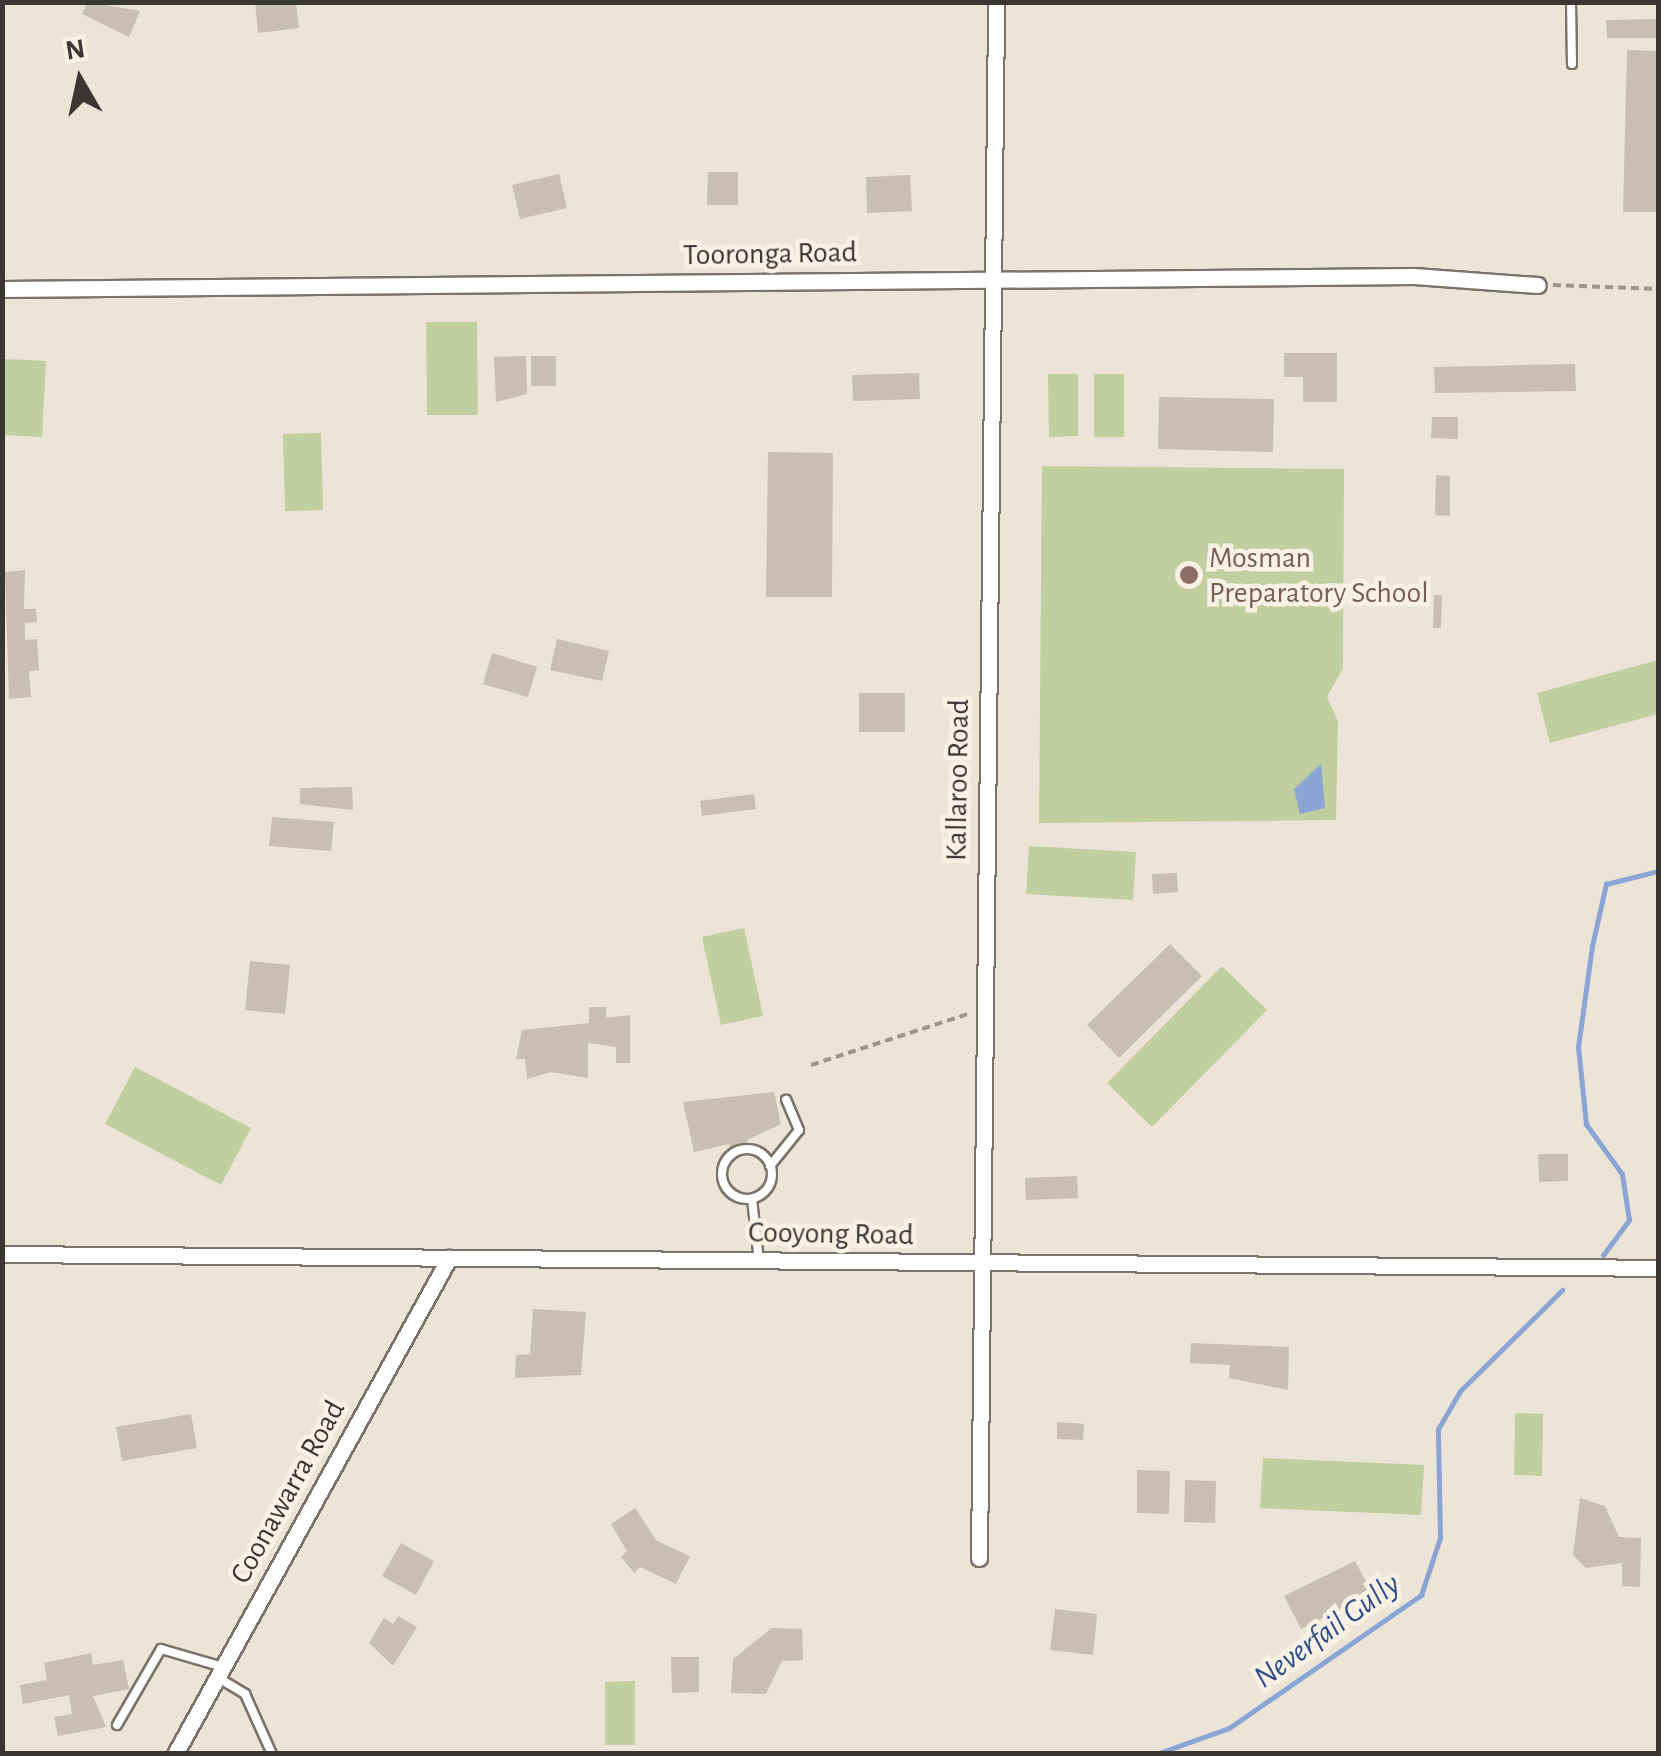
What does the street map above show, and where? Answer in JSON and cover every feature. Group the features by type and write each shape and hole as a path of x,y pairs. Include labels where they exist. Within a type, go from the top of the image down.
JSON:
{"street":[{"name":"Kallaroo Road","path":"979,1558 996,2"},
{"name":"Tooronga Road","path":"2,289 1414,276 1538,285"},
{"name":"Cooyong Road","path":"2,1254 1658,1268"},
{"name":"Coonawarra Road","path":"175,1754 450,1258"}],"lane":[{"path":"1571,2 1572,64"},
{"path":"752,1199 767,1189 770,1166 799,1130 786,1100"},
{"path":"752,1199 724,1185 725,1162 748,1149 770,1166"},
{"path":"752,1199 759,1260"},
{"path":"116,1725 161,1650 220,1672 245,1694 272,1754"}],"path":[{"path":"1538,285 1658,289"},
{"path":"811,1065 982,1011"}],"green space":[{"path":"426,322 477,322 478,415 427,415"},
{"path":"5,359 46,361 42,437 3,435"},
{"path":"1048,374 1078,374 1078,436 1049,437"},
{"path":"1094,374 1124,374 1124,437 1094,437"},
{"path":"321,433 323,510 285,511 283,434"},
{"path":"1042,466 1344,469 1343,668 1327,697 1338,721 1336,820 1039,823"},
{"path":"1658,660 1658,714 1550,743 1537,693"},
{"path":"1029,846 1136,852 1133,900 1026,894"},
{"path":"744,928 763,1016 721,1025 702,937"},
{"path":"1222,966 1267,1010 1152,1127 1107,1083"},
{"path":"135,1067 251,1128 221,1185 105,1124"},
{"path":"1515,1413 1543,1414 1542,1476 1514,1475"},
{"path":"1263,1458 1424,1465 1421,1515 1260,1508"},
{"path":"635,1681 635,1745 605,1745 605,1682"}],"water":[{"path":"1321,764 1325,808 1300,814 1294,789"}],"building":[{"path":"88,2 140,11 129,37 82,14"},
{"path":"255,2 296,2 299,28 258,33"},
{"path":"1658,19 1658,38 1607,38 1606,20"},
{"path":"1627,50 1658,51 1658,212 1623,212"},
{"path":"708,172 738,172 738,205 707,205"},
{"path":"559,174 567,208 520,219 512,185"},
{"path":"910,175 912,211 867,213 866,177"},
{"path":"1284,353 1337,353 1337,402 1303,402 1303,377 1284,377"},
{"path":"526,356 527,394 496,402 494,357"},
{"path":"531,356 556,356 556,386 531,386"},
{"path":"1575,364 1576,391 1435,393 1434,367"},
{"path":"919,373 920,399 853,401 852,375"},
{"path":"1159,397 1274,399 1273,452 1158,449"},
{"path":"1432,417 1458,417 1458,439 1431,438"},
{"path":"768,452 833,453 832,597 766,597"},
{"path":"1436,475 1450,476 1450,516 1435,515"},
{"path":"25,570 24,609 36,609 37,622 25,623 25,640 37,639 39,670 29,671 31,697 9,699 5,572"},
{"path":"1434,595 1442,595 1441,628 1433,628"},
{"path":"557,639 609,651 602,681 550,670"},
{"path":"492,653 537,667 528,697 483,684"},
{"path":"859,693 905,693 905,732 859,732"},
{"path":"352,787 353,810 300,804 300,788"},
{"path":"754,794 756,809 702,816 700,801"},
{"path":"272,817 334,822 331,851 269,846"},
{"path":"1177,873 1178,892 1153,894 1152,874"},
{"path":"1170,944 1202,976 1119,1058 1087,1025"},
{"path":"250,961 290,965 285,1014 245,1010"},
{"path":"589,1007 606,1007 606,1018 630,1015 630,1063 616,1063 616,1047 588,1043 588,1078 551,1072 527,1079 525,1059 516,1059 522,1030 589,1023"},
{"path":"774,1092 781,1124 747,1140 750,1154 732,1158 729,1144 694,1152 683,1102"},
{"path":"1538,1154 1568,1154 1568,1181 1539,1182"},
{"path":"1077,1176 1078,1198 1026,1200 1025,1178"},
{"path":"533,1309 586,1312 581,1375 515,1378 516,1355 530,1354"},
{"path":"1191,1343 1289,1347 1288,1390 1229,1378 1230,1365 1190,1363"},
{"path":"191,1414 197,1448 122,1461 116,1427"},
{"path":"1057,1422 1084,1424 1083,1440 1057,1439"},
{"path":"1137,1470 1170,1471 1169,1514 1137,1513"},
{"path":"1185,1480 1216,1481 1215,1523 1184,1522"},
{"path":"1580,1498 1605,1506 1619,1537 1641,1538 1640,1587 1622,1586 1622,1563 1586,1568 1573,1555"},
{"path":"635,1508 657,1541 690,1556 676,1584 640,1567 634,1573 621,1557 627,1551 611,1524"},
{"path":"401,1543 434,1561 416,1595 382,1576"},
{"path":"1355,1561 1372,1593 1301,1629 1284,1596"},
{"path":"1055,1609 1097,1614 1093,1655 1050,1650"},
{"path":"398,1616 417,1627 393,1666 369,1643 384,1618 393,1624"},
{"path":"772,1628 802,1629 803,1660 782,1661 766,1694 731,1693 733,1659"},
{"path":"91,1653 93,1665 123,1660 129,1689 93,1696 106,1727 58,1736 54,1717 72,1714 69,1695 23,1704 20,1685 47,1680 44,1663"},
{"path":"671,1657 699,1657 699,1692 672,1693"}],"waterway":[{"name":"Neverfail Gully","path":"1603,1255 1629,1220 1622,1174 1586,1124 1578,1047 1592,946 1606,884 1658,871"},
{"name":"Neverfail Gully","path":"1156,1754 1229,1728 1421,1595 1440,1538 1438,1429 1460,1391 1562,1290"}],"place":[{"name":"Mosman Preparatory School","path":"1189,575"}]}
